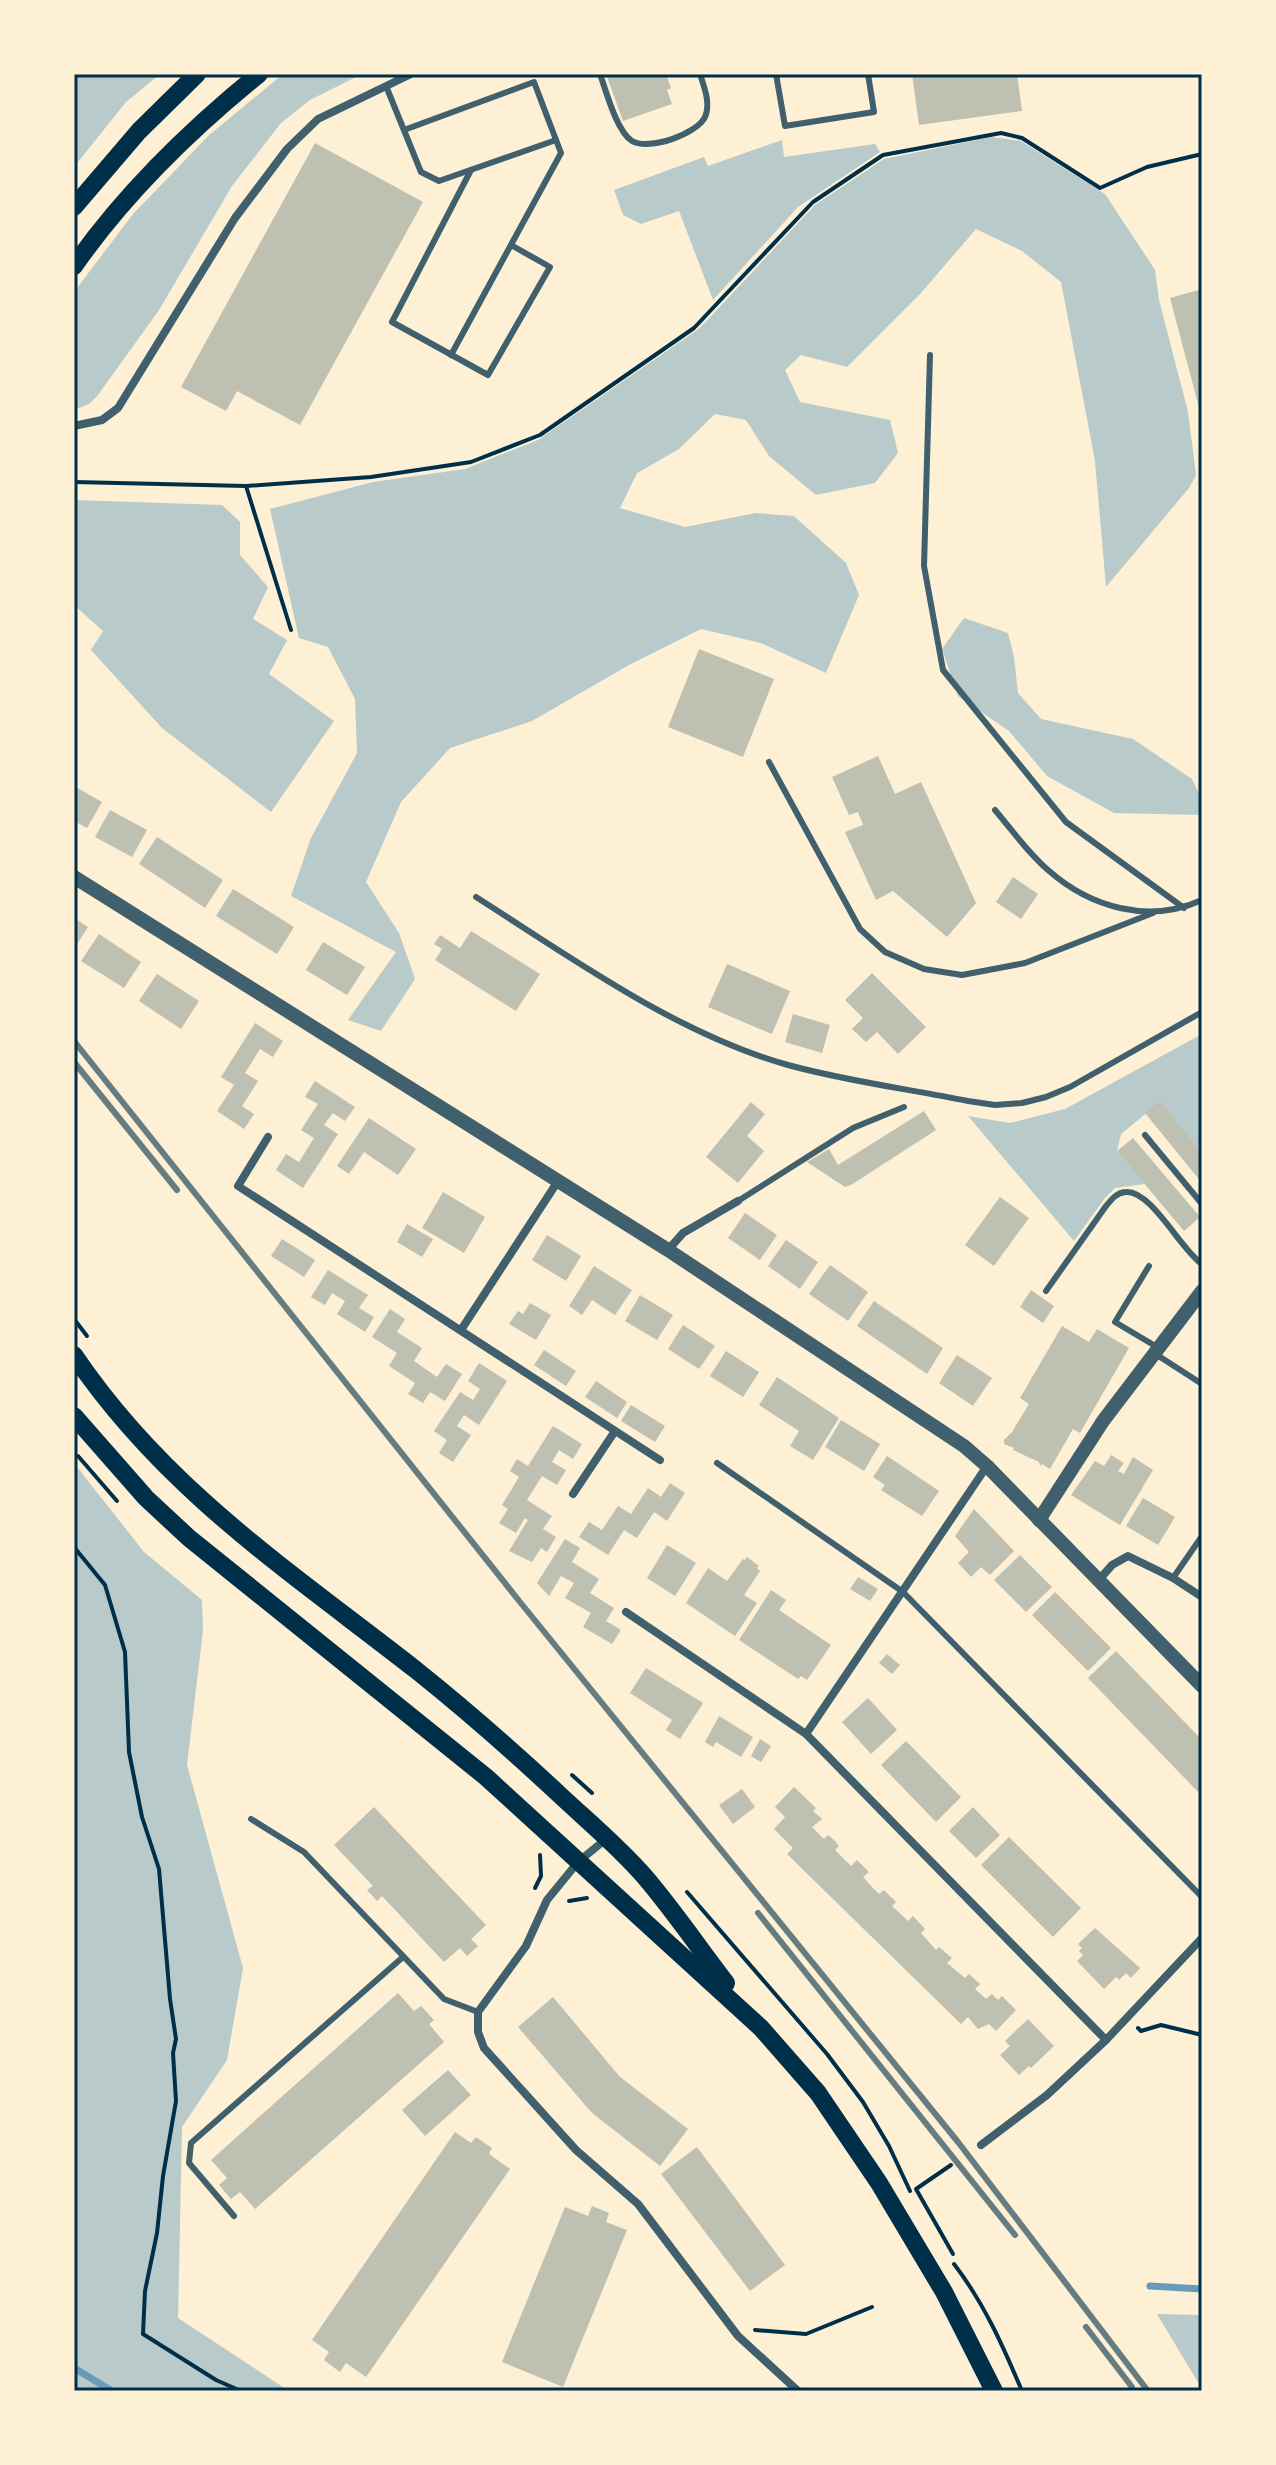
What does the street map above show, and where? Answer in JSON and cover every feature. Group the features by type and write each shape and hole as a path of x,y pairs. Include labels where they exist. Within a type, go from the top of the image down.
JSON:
{"main road":[{"path":"74,207 139,131 197,74"},
{"path":"74,266 177,145 259,74"},
{"path":"74,1355 161,1462 213,1512 272,1561 418,1671 524,1762 643,1875 752,2018 818,2093 879,2183 944,2292 994,2391"},
{"path":"74,1416 138,1489 189,1538 486,1777 752,2018"}],"street":[{"path":"74,426 102,420 118,408 235,218 287,149 318,119 411,74"},
{"path":"74,877 668,1250 964,1446 1202,1686"},
{"path":"268,1137 238,1186 660,1460"},
{"path":"461,1330 558,1181"},
{"path":"668,1250 683,1233 738,1201"},
{"path":"1039,1520 1103,1421 1202,1291"},
{"path":"573,1494 615,1431"},
{"path":"806,1734 987,1466"},
{"path":"1098,1581 1112,1565 1128,1556 1173,1578 1202,1597"},
{"path":"626,1612 806,1734 1106,2040"},
{"path":"607,1839 578,1862 547,1900 526,1946 478,2012 478,2032 484,2048 576,2150 638,2204 738,2336 798,2391"},
{"path":"981,2145 1047,2095 1106,2040 1202,1938"}],"lane":[{"path":"600,74 622,131 633,142 649,145 692,132 705,116 707,97 700,74"},
{"path":"776,74 785,126 874,112 868,74"},
{"path":"404,130 534,82 561,153 451,355"},
{"path":"386,86 421,172 439,181 556,140"},
{"path":"471,170 392,322 488,375 550,267 511,245"},
{"path":"930,355 924,566 943,670 1066,822 1184,908"},
{"path":"769,762 860,929 885,952 924,969 962,975 1025,963 1153,913 1184,908 1202,900"},
{"path":"995,810 1029,852 1069,886 1096,901 1122,909 1153,913"},
{"path":"476,897 607,980 701,1032 787,1064 968,1101 995,1105 1046,1097 1070,1087 1202,1012"},
{"path":"738,1201 853,1128 904,1107"},
{"path":"1145,1135 1202,1204"},
{"path":"1046,1291 1106,1206 1117,1194 1125,1191 1142,1197 1202,1264"},
{"path":"1149,1266 1115,1322 1202,1384"},
{"path":"717,1463 903,1592 1202,1897"},
{"path":"1173,1578 1201,1539"},
{"path":"251,1819 304,1852 444,1999 478,2012"},
{"path":"234,2216 189,2163 191,2143 403,1957"}],"path":[{"path":"74,482 246,486 371,477 471,462 540,435 694,328 813,202 883,155 1001,133 1022,138 1100,188 1147,167 1202,154"},
{"path":"246,486 291,630"},
{"path":"74,1547 105,1585 125,1652 129,1752 142,1817 159,1869 176,2039 173,2053 176,2101 157,2233 145,2291 143,2334 216,2380 241,2391"},
{"path":"1127,2018 1141,2031 1161,2025 1202,2035"},
{"path":"951,2165 916,2189 953,2254"},
{"path":"738,2336 747,2329 806,2334 872,2307"}],"shaded area":[{"path":"74,74 160,74 126,102 74,167"},
{"path":"283,74 362,74 310,100 281,123 232,186 159,310 98,395 89,404 74,410 74,292 133,214 208,136"},
{"path":"991,137 1021,141 1105,194 1155,270 1159,300 1188,412 1196,475 1189,488 1106,587 1095,461 1061,282 1022,251 976,229 921,293 847,367 801,355 785,370 800,402 890,420 898,453 875,483 816,495 769,456 746,420 715,414 679,449 637,473 620,508 685,527 756,513 794,516 846,563 859,595 826,673 761,643 701,629 629,665 532,721 450,748 401,802 366,882 399,933 415,979 381,1031 348,1020 396,952 291,896 311,838 357,753 355,699 328,647 299,638 270,509 373,482 465,469 538,440 700,328 815,205 884,159"},
{"path":"782,140 784,157 875,144 880,152 798,207 713,300 679,211 641,224 623,215 614,190 704,157 708,166"},
{"path":"74,500 222,505 240,522 240,555 268,587 253,619 287,640 269,674 334,721 271,812 162,728 91,650 103,631 74,605"},
{"path":"964,618 1008,633 1018,693 1041,719 1133,739 1192,779 1202,800 1202,815 1114,813 1047,776 1009,731 958,696 942,649"},
{"path":"1202,1034 1202,1153 1160,1102 1121,1134 1117,1151 1145,1184 1115,1188 1074,1241 968,1116 1010,1123 1065,1109"},
{"path":"74,1463 144,1552 202,1600 203,1630 187,1765 243,1968 227,2060 182,2127 178,2318 289,2391 74,2391"},
{"path":"1157,2314 1202,2315 1202,2389"}],"building":[{"path":"606,74 666,74 672,104 623,121"},
{"path":"912,74 1017,74 1022,111 919,125"},
{"path":"315,143 423,202 300,425 237,391 226,411 181,387"},
{"path":"1202,289 1202,415 1201,415 1170,298"},
{"path":"699,649 774,679 743,757 668,727"},
{"path":"878,756 895,794 921,782 976,903 947,937 893,891 876,900 845,832 863,825 858,812 849,815 832,777"},
{"path":"74,786 102,802 87,828 74,821"},
{"path":"110,810 147,830 132,857 95,837"},
{"path":"157,837 223,880 205,908 139,864"},
{"path":"1013,877 1038,894 1021,919 996,902"},
{"path":"233,889 294,927 277,954 216,916"},
{"path":"74,918 88,927 74,949"},
{"path":"471,931 540,974 516,1011 435,960 442,949 434,944 440,935 460,948"},
{"path":"99,934 141,962 124,988 81,961"},
{"path":"323,942 365,967 347,995 306,970"},
{"path":"727,964 790,991 772,1034 708,1007"},
{"path":"872,973 926,1027 898,1054 877,1032 866,1042 852,1029 863,1018 845,1000"},
{"path":"157,974 199,1001 181,1029 139,1001"},
{"path":"793,1014 830,1025 822,1053 785,1042"},
{"path":"255,1023 283,1041 273,1057 260,1049 245,1073 258,1081 242,1106 254,1114 244,1129 217,1111 234,1085 221,1077"},
{"path":"315,1081 355,1107 345,1121 333,1113 324,1125 338,1134 303,1188 276,1170 286,1154 299,1162 314,1138 301,1130 318,1104 305,1097"},
{"path":"1160,1101 1202,1153 1202,1183 1145,1113"},
{"path":"751,1102 765,1114 747,1136 764,1151 738,1183 706,1157"},
{"path":"924,1111 936,1130 851,1185 845,1187 807,1162 829,1149 838,1165"},
{"path":"369,1118 416,1149 398,1175 364,1152 349,1174 337,1166"},
{"path":"1133,1138 1200,1217 1184,1231 1117,1151"},
{"path":"443,1192 485,1217 464,1253 422,1228"},
{"path":"1000,1197 1029,1218 994,1266 965,1245"},
{"path":"745,1213 777,1235 760,1260 728,1238"},
{"path":"407,1224 433,1239 422,1257 397,1242"},
{"path":"547,1235 581,1256 566,1281 532,1260"},
{"path":"282,1239 315,1260 304,1277 271,1256"},
{"path":"786,1240 818,1262 800,1289 768,1266"},
{"path":"830,1265 868,1292 848,1321 809,1294"},
{"path":"594,1266 632,1290 615,1315 592,1300 582,1315 569,1306"},
{"path":"328,1270 368,1295 359,1308 374,1317 365,1332 337,1314 345,1301 332,1293 325,1305 311,1297"},
{"path":"1031,1290 1054,1306 1043,1323 1020,1307"},
{"path":"640,1295 673,1315 657,1340 625,1321"},
{"path":"874,1301 943,1348 927,1374 857,1326"},
{"path":"530,1303 551,1315 536,1340 509,1324 518,1311 523,1314"},
{"path":"390,1309 405,1319 397,1332 422,1348 414,1361 437,1377 446,1364 462,1374 445,1401 430,1392 423,1403 408,1394 415,1383 389,1366 397,1353 372,1337"},
{"path":"683,1325 715,1346 699,1369 668,1349"},
{"path":"1062,1326 1089,1342 1097,1329 1129,1348 1080,1433 1073,1429 1050,1469 1013,1450 1004,1444 1004,1440 1029,1404 1020,1398"},
{"path":"544,1350 576,1371 566,1386 534,1365"},
{"path":"726,1351 759,1372 743,1397 710,1376"},
{"path":"957,1355 992,1378 973,1406 939,1383"},
{"path":"479,1363 507,1381 479,1425 464,1415 457,1426 471,1435 453,1462 439,1453 447,1440 434,1431 460,1392 473,1400 480,1389 468,1381"},
{"path":"777,1377 839,1418 813,1460 790,1446 799,1431 759,1405"},
{"path":"596,1381 627,1402 617,1418 585,1397"},
{"path":"631,1405 665,1426 655,1442 621,1421"},
{"path":"841,1420 880,1444 864,1471 825,1447"},
{"path":"553,1426 582,1444 573,1459 559,1450 552,1462 566,1470 557,1485 542,1476 527,1500 552,1516 543,1529 556,1537 547,1552 541,1548 532,1562 509,1551 528,1520 525,1518 516,1533 499,1523 508,1509 502,1505 519,1477 510,1471 517,1459 528,1466"},
{"path":"1111,1455 1124,1463 1118,1471 1124,1474 1133,1457 1153,1470 1120,1525 1071,1495 1095,1461 1104,1466"},
{"path":"887,1456 939,1491 922,1516 881,1490 885,1485 873,1477"},
{"path":"670,1483 685,1493 667,1521 654,1512 637,1538 624,1530 608,1555 579,1537 589,1522 602,1530 618,1506 631,1514 648,1488 661,1497"},
{"path":"1143,1498 1175,1517 1158,1545 1126,1526"},
{"path":"974,1509 1014,1551 990,1575 981,1567 971,1577 958,1563 969,1552 955,1536"},
{"path":"565,1539 580,1548 572,1562 599,1579 590,1593 614,1608 606,1621 621,1630 612,1644 583,1627 591,1613 565,1598 574,1583 561,1576 549,1596 537,1583"},
{"path":"667,1545 696,1563 675,1596 647,1578"},
{"path":"1020,1555 1052,1587 1026,1612 994,1580"},
{"path":"747,1557 759,1566 760,1571 744,1595 757,1603 735,1636 686,1603 708,1568 727,1581"},
{"path":"858,1577 878,1589 870,1601 850,1589"},
{"path":"771,1590 786,1600 779,1610 831,1645 807,1680 801,1676 798,1679 739,1640"},
{"path":"1055,1592 1111,1648 1088,1671 1032,1615"},
{"path":"1116,1651 1202,1740 1202,1796 1088,1678"},
{"path":"887,1654 900,1665 892,1674 879,1663"},
{"path":"646,1668 703,1703 680,1739 666,1730 672,1720 630,1693"},
{"path":"868,1698 897,1730 871,1754 842,1722"},
{"path":"719,1716 753,1737 741,1757 716,1742 713,1747 705,1742"},
{"path":"760,1739 771,1746 761,1762 751,1756"},
{"path":"906,1741 961,1797 936,1822 881,1765"},
{"path":"794,1787 816,1808 813,1811 822,1819 812,1827 824,1839 828,1835 834,1840 839,1846 835,1850 851,1866 857,1860 869,1872 863,1877 879,1894 884,1890 896,1902 892,1906 908,1921 913,1916 925,1929 921,1933 936,1950 939,1947 952,1958 947,1963 965,1978 969,1974 980,1984 975,1989 986,1999 992,1994 998,2000 1002,1996 1016,2010 996,2031 989,2024 978,2029 968,2017 961,2024 787,1854 793,1848 774,1829 785,1817 775,1807"},
{"path":"742,1789 755,1807 733,1824 719,1805"},
{"path":"374,1807 486,1925 471,1939 478,1946 467,1956 460,1948 444,1962 382,1896 377,1901 367,1890 373,1886 334,1845"},
{"path":"973,1807 1000,1835 976,1858 949,1831"},
{"path":"1009,1837 1081,1908 1053,1937 981,1865"},
{"path":"1095,1928 1140,1968 1131,1978 1126,1973 1119,1980 1116,1977 1104,1989 1077,1961 1083,1955 1078,1944"},
{"path":"398,1993 414,2011 421,2006 434,2020 429,2024 444,2042 255,2209 240,2192 231,2199 219,2185 227,2178 211,2160"},
{"path":"553,1997 620,2077 688,2129 660,2166 592,2113 518,2027"},
{"path":"1028,2019 1054,2046 1019,2075 1000,2055 1010,2046 1005,2041"},
{"path":"448,2070 471,2095 425,2136 402,2110"},
{"path":"455,2132 471,2143 476,2137 492,2148 489,2154 510,2169 366,2377 346,2363 340,2372 324,2360 329,2352 312,2340"},
{"path":"697,2147 785,2265 750,2291 661,2174"},
{"path":"592,2206 609,2213 606,2222 627,2230 563,2387 502,2362 565,2207 588,2216"}],"waterway":[{"path":"1150,2286 1202,2289"},
{"path":"74,2368 112,2391"}],"railway":[{"path":"74,1041 520,1602 958,2142 1148,2391"},
{"path":"74,1062 177,1190"},
{"path":"758,1913 1015,2235"},
{"path":"1086,2327 1132,2387"}]}
